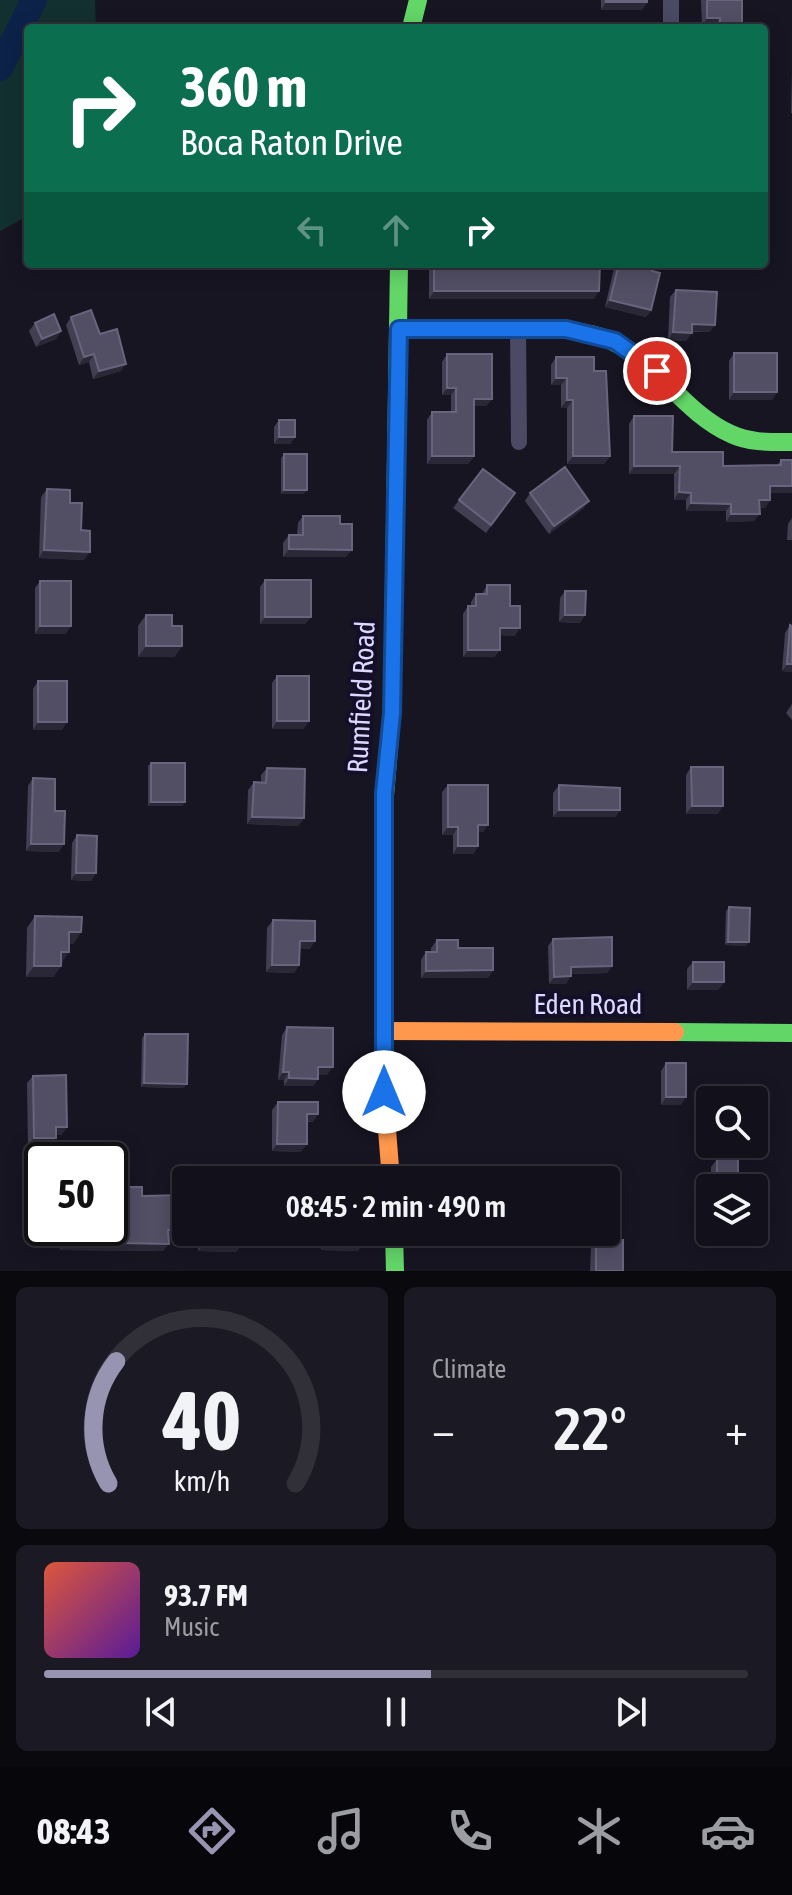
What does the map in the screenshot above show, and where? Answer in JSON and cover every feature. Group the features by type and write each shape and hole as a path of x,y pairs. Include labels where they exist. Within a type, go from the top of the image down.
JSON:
{"main road":[{"path":"412,24 418,0"},
{"name":"Rumfield Road","path":"390,1166 384,1031 384,793 392,713 399,268"},
{"path":"399,329 566,329 615,341 657,371 689,408 713,426 756,441 792,442"},
{"name":"Eden Road","path":"384,1031 792,1033"},
{"path":"394,1246 395,1271"}],"street":[{"path":"671,0 671,24"},
{"path":"518,329 519,442"}],"green space":[{"path":"0,0 95,0 96,24 24,24 24,218 0,231"}],"building":[{"path":"647,0 647,2 606,2"},
{"path":"707,0 742,0 742,24 720,24 720,18 707,18"},
{"path":"434,268 600,268 599,291 434,291"},
{"path":"618,268 652,268 652,271 660,273 651,310 610,300"},
{"path":"676,290 717,292 715,325 692,324 692,333 673,332"},
{"path":"91,310 100,334 117,329 126,364 99,371 94,354 84,357 71,317"},
{"path":"54,314 61,331 42,339 35,323"},
{"path":"734,353 777,353 777,392 734,392"},
{"path":"447,354 492,354 492,399 474,399 474,456 432,456 432,412 456,412 456,388 447,388"},
{"path":"556,357 594,357 594,371 606,371 610,456 573,456 573,400 567,400 567,378 556,378"},
{"path":"634,416 673,416 672,452 723,452 723,466 781,465 781,460 792,460 792,486 770,486 770,500 759,500 760,514 731,514 731,504 691,503 691,493 679,492 680,466 634,466"},
{"path":"279,420 295,420 295,437 279,437"},
{"path":"284,454 307,454 307,490 284,490"},
{"path":"565,467 589,501 554,526 530,493"},
{"path":"483,469 515,493 491,525 459,500"},
{"path":"47,489 70,490 70,503 82,503 81,530 90,531 90,552 44,550"},
{"path":"303,516 340,516 340,524 352,524 352,550 289,549 289,535 303,535"},
{"path":"265,580 311,580 311,617 265,617"},
{"path":"40,581 71,581 71,626 40,626"},
{"path":"487,585 510,585 510,606 520,606 520,628 500,628 500,650 468,650 468,606 476,606 476,594 487,594"},
{"path":"565,591 586,591 585,615 565,615"},
{"path":"146,615 172,615 172,626 182,626 182,646 146,646"},
{"path":"790,625 792,664 787,664"},
{"path":"277,676 309,676 309,721 277,721"},
{"path":"38,681 67,681 67,722 38,722"},
{"path":"151,763 185,763 185,802 151,802"},
{"path":"691,767 723,767 723,806 692,806"},
{"path":"267,768 305,769 304,818 252,817 254,782 266,783"},
{"path":"33,778 55,779 55,811 65,811 64,844 31,844"},
{"path":"448,785 488,785 488,825 478,825 478,846 458,846 458,827 448,827"},
{"path":"559,785 620,788 620,810 559,810"},
{"path":"77,835 97,836 96,873 76,873"},
{"path":"729,907 750,908 749,942 728,942"},
{"path":"35,916 82,917 81,932 69,932 69,952 61,952 61,966 34,966"},
{"path":"273,920 315,921 315,941 300,941 299,965 272,965"},
{"path":"612,937 612,966 571,967 571,976 554,977 553,939"},
{"path":"437,940 458,940 458,948 493,948 493,970 426,971 426,952 437,952"},
{"path":"693,962 724,962 724,982 693,982"},
{"path":"287,1027 333,1028 333,1067 318,1067 318,1079 289,1078 289,1072 283,1072"},
{"path":"145,1034 188,1034 187,1084 144,1083"},
{"path":"666,1063 686,1063 686,1097 666,1097"},
{"path":"66,1075 67,1127 56,1127 56,1138 34,1138 33,1076"},
{"path":"278,1102 318,1102 318,1114 307,1114 307,1144 277,1144"},
{"path":"717,1159 738,1159 738,1174 717,1174"},
{"path":"128,1187 142,1187 142,1196 172,1195 169,1244 128,1243"},
{"path":"620,1240 623,1240 623,1271 596,1271 596,1246 620,1246"}],"waterway":[{"path":"0,68 34,0"}],"traffic: fast":[{"path":"412,24 418,0"},
{"path":"384,807 392,713 399,268"},
{"path":"591,334 631,352 695,410 731,434 768,442 792,442"},
{"path":"675,1032 792,1033"},
{"path":"394,1246 395,1271"}],"traffic: slow":[{"path":"384,807 384,1092 390,1166"},
{"path":"384,1031 675,1032"}],"traffic: jam":[{"path":"399,329 566,329 591,334"}],"route":[{"path":"384,1092 384,793 392,713 399,329 566,329 615,341 657,371"}]}
